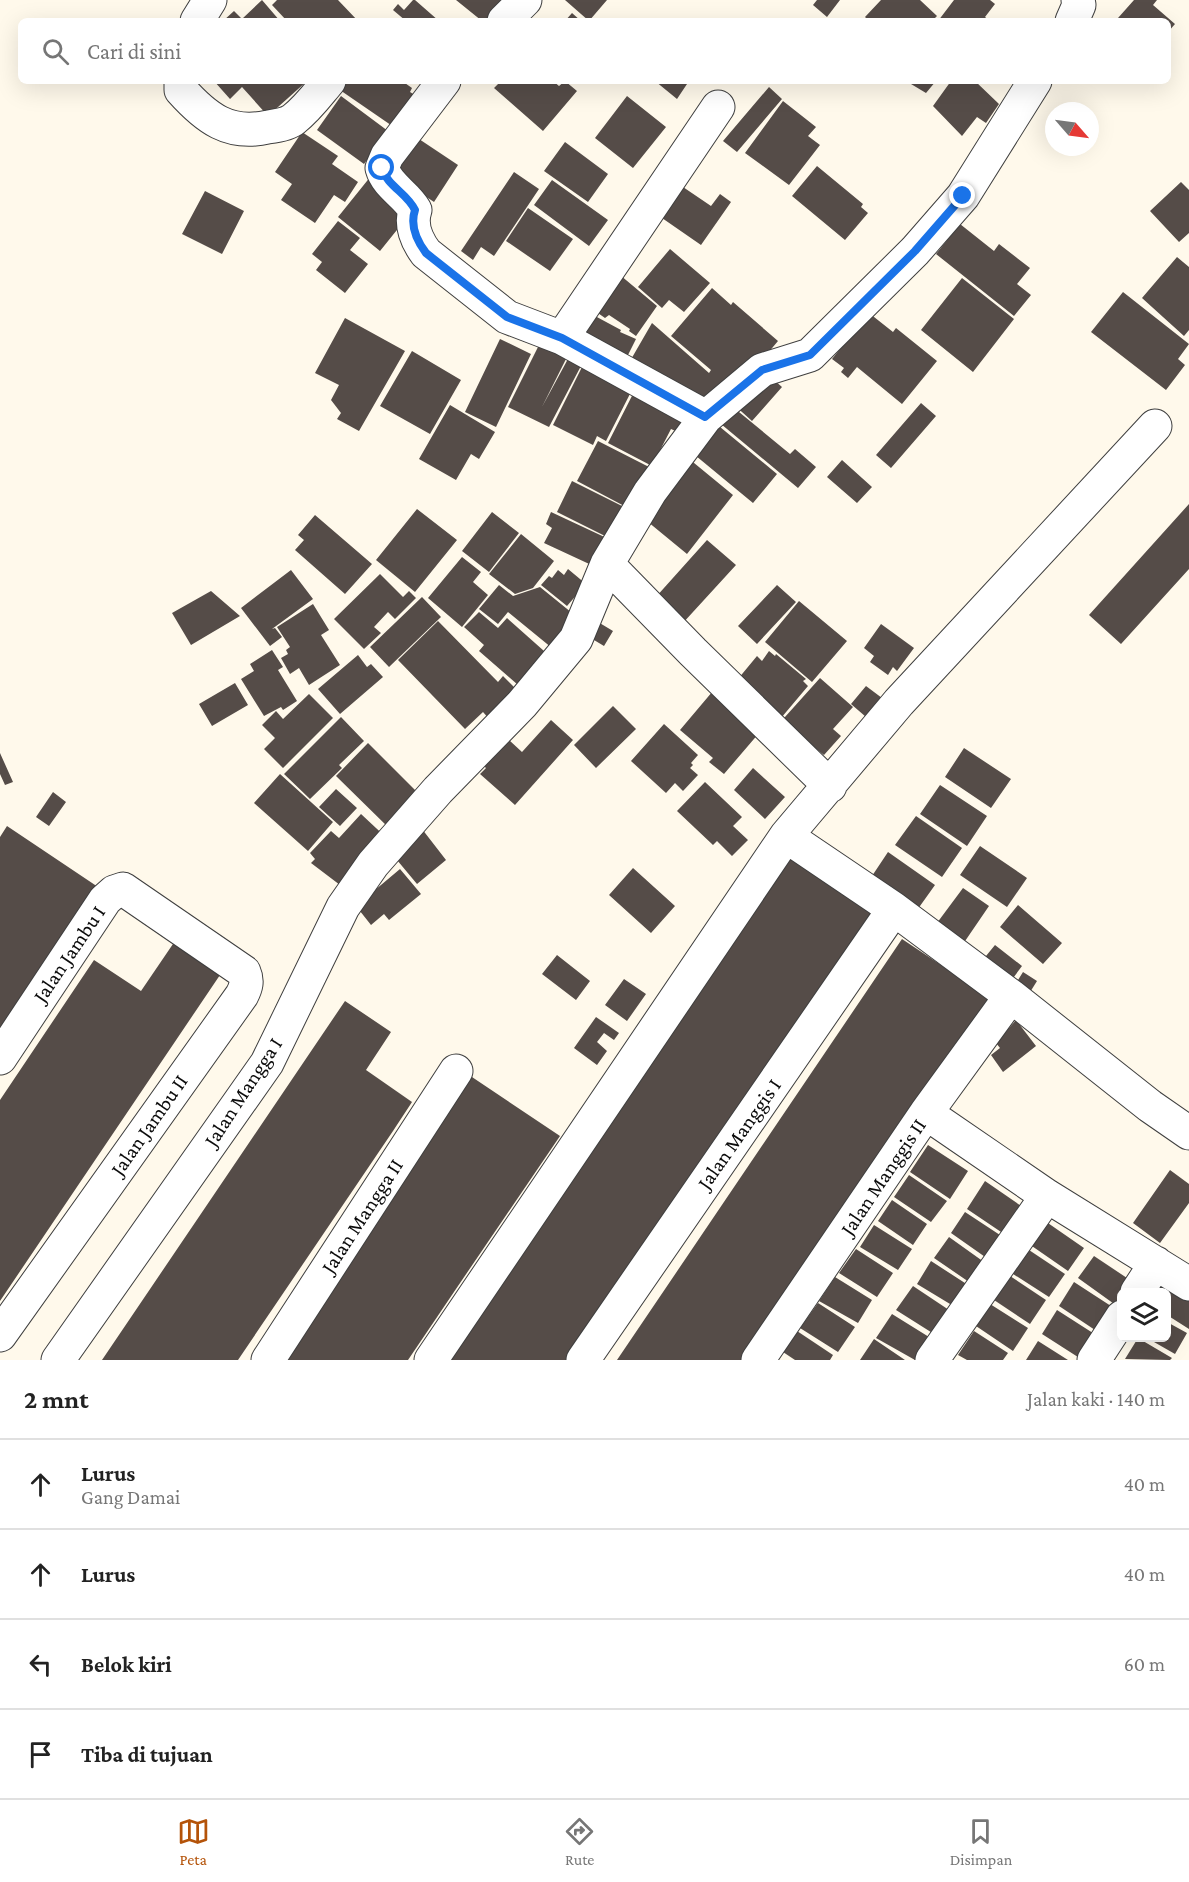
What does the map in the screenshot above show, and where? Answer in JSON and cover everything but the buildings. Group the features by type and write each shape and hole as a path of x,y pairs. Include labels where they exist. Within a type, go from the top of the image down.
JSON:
{"street":[{"path":"199,18 210,0"},
{"path":"507,18 525,0"},
{"path":"1073,18 1079,5 1078,0"},
{"path":"181,84 181,90 201,112 221,124 252,131 293,120 326,84"},
{"path":"442,84 387,156 382,168 385,178 411,202 415,210 412,219 418,242 426,253 507,317 562,338 705,417"},
{"name":"Jalan Mangga I","path":"58,1360 267,1063 343,908 373,864 438,790 522,704 576,639 607,564 650,492 705,417 762,370 810,355 915,251 963,196 1033,84"},
{"path":"562,338 718,108"},
{"path":"431,1360 786,836 899,702 1155,426"},
{"path":"607,564 830,786"},
{"path":"786,836 894,909 1011,996 1150,1106 1189,1133"},
{"name":"Jalan Jambu I","path":"0,1058 105,900 114,892 123,889 185,930"},
{"name":"Jalan Manggis I","path":"583,1360 894,909"},
{"name":"Jalan Jambu II","path":"0,1335 245,988 247,978 244,972 185,930"},
{"name":"Jalan Manggis II","path":"758,1360 926,1113 1011,996"},
{"name":"Jalan Mangga II","path":"268,1360 456,1071"},
{"path":"926,1113 1047,1196 1189,1284"},
{"path":"932,1360 1047,1196"},
{"path":"1140,1288 1156,1263"},
{"path":"1094,1360 1117,1325"}],"route":[{"path":"382,168 385,178 411,202 415,210 412,219 418,242 426,253 507,317 562,338 705,417 762,370 810,355 915,251 963,196"}]}
